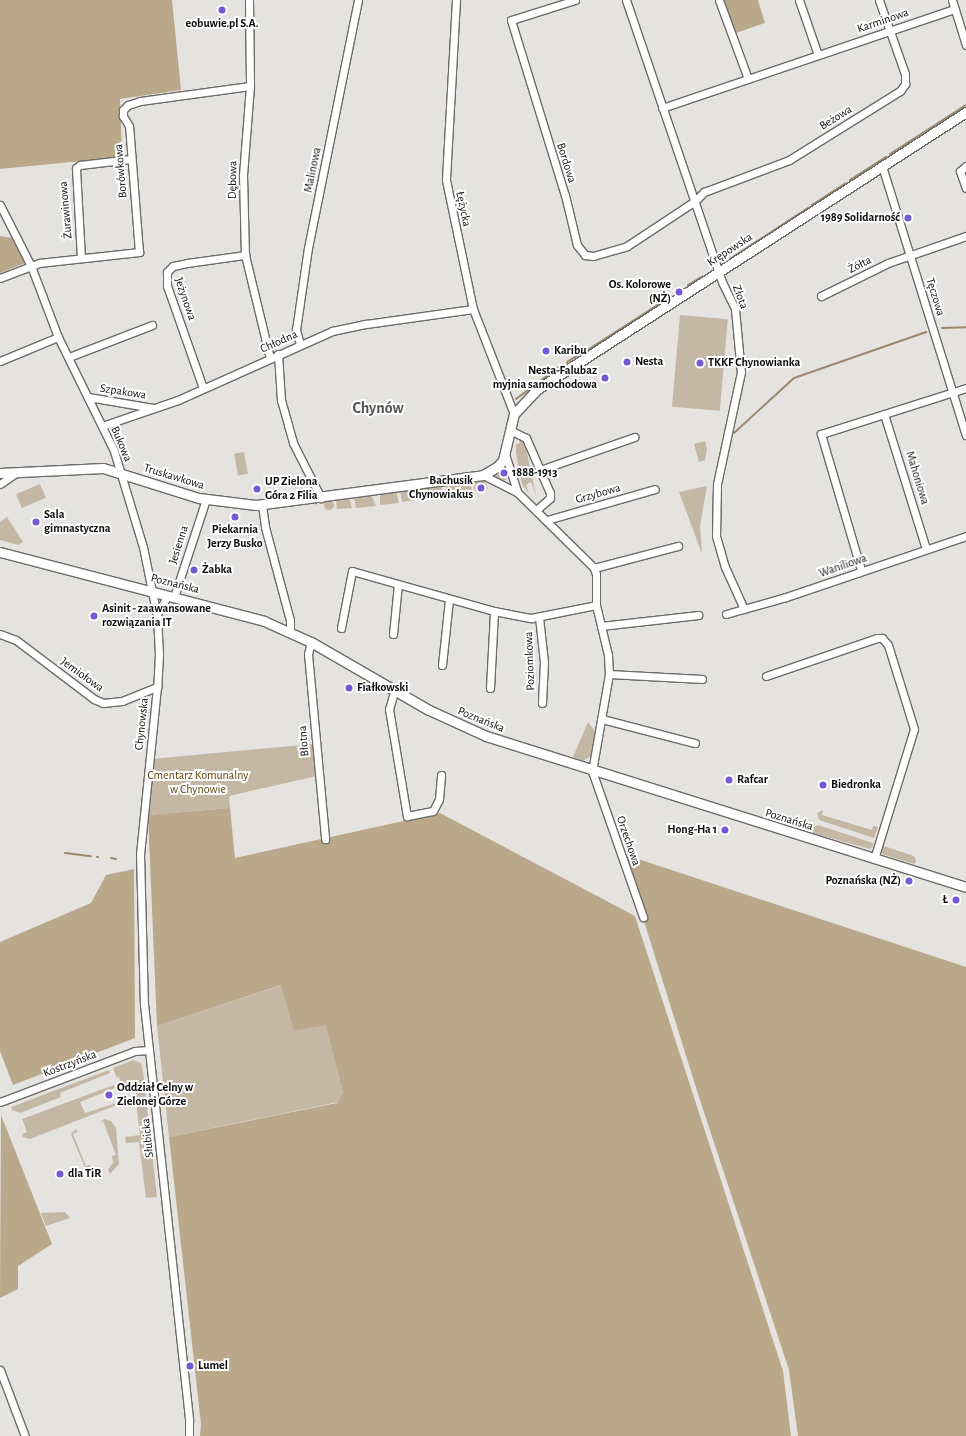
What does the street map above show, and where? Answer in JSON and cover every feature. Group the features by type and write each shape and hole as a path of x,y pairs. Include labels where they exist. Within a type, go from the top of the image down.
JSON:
{"street":[{"name":"Dębowa","path":"249,0 250,86 243,175 245,255 270,358"},
{"name":"Malinowa","path":"300,344 296,330 308,248 358,0"},
{"name":"Łężycka","path":"456,0 446,180 473,309 514,414"},
{"name":"Bordowa","path":"576,0 511,20 580,252 594,256 618,251 695,201"},
{"name":"Złota","path":"626,0 662,108 735,309 741,372 717,484 716,536 725,566 744,609"},
{"path":"719,0 748,79"},
{"path":"799,0 818,55"},
{"name":"Beżowa","path":"695,201 704,192 789,160 900,92 905,84 905,74 879,0"},
{"path":"952,0 966,45"},
{"name":"Karminowa","path":"662,108 955,9"},
{"name":"Borówkowa","path":"0,278 39,263 139,252 129,126 123,116 123,110 128,105 250,86"},
{"name":"Krępowska","path":"514,414 536,390 966,112"},
{"name":"Żurawinowa","path":"81,258 76,168 80,165 131,159"},
{"name":"Tęczowa","path":"882,166 966,435"},
{"path":"966,166 960,170 966,188"},
{"name":"Bukowa","path":"0,205 31,266 58,337 114,451 143,547 151,591"},
{"name":"Żółta","path":"821,296 910,254 966,236"},
{"name":"Jeżynowa","path":"203,388 167,286 166,272 173,266 245,255"},
{"name":"Chłodna","path":"102,426 155,408 300,344 349,326 473,309"},
{"path":"69,357 152,325"},
{"path":"0,361 58,337"},
{"path":"278,354 281,400 293,443 321,498"},
{"path":"861,570 821,434 966,388"},
{"name":"Szpakowa","path":"88,397 155,408"},
{"name":"Truskawkowa","path":"0,473 92,467 120,472 206,500 262,505 483,475 497,466 505,454 514,414"},
{"name":"Mahoniowa","path":"884,414 926,549"},
{"path":"510,430 526,438 550,498 536,510"},
{"path":"540,470 634,437"},
{"name":"Truskawkowa","path":"505,454 517,492"},
{"path":"0,484 16,473"},
{"path":"483,475 517,492 594,568 596,605 609,674 592,771"},
{"name":"Grzybowa","path":"547,520 655,489"},
{"name":"Jesienna","path":"171,596 206,500"},
{"path":"262,505 265,527 290,620 290,632"},
{"name":"Waniliowa","path":"726,614 828,583 861,570 886,564 966,536"},
{"path":"594,568 678,546"},
{"name":"Poznańska","path":"0,552 249,617 290,632 311,642 394,692 486,736 592,771 966,887"},
{"name":"Poziomkowa","path":"341,628 352,571 494,611 539,617 596,605"},
{"path":"393,634 398,584"},
{"name":"Chynowska","path":"142,837 159,654 157,614 151,591"},
{"path":"157,614 171,596"},
{"path":"442,665 449,599"},
{"path":"490,688 494,611"},
{"path":"601,626 698,616"},
{"name":"Poziomkowa","path":"539,617 544,662 542,703"},
{"name":"Jemiołowa","path":"0,634 16,640 94,699 103,702 122,701 157,687"},
{"path":"766,676 877,638 882,638 888,645 914,729 874,859"},
{"name":"Błotna","path":"311,642 308,659 325,838"},
{"path":"609,674 702,679"},
{"path":"394,692 389,709 407,816 433,811 439,799 441,775"},
{"path":"602,719 695,743"},
{"name":"Orzechowa","path":"592,771 643,917"},
{"name":"Słubicka","path":"142,837 140,865 144,1004 189,1421 188,1436"},
{"name":"Kostrzyńska","path":"0,1102 134,1051 149,1050"},
{"path":"0,1370 25,1436"}],"green space":[{"name":"TKKF Chynowianka","path":"680,315 728,319 720,411 672,407"},
{"path":"520,440 525,444 536,495 531,482 526,485 529,494 522,484 516,453 516,444 519,444"},
{"path":"705,441 707,449 705,460 699,462 694,444"},
{"path":"244,452 248,474 238,475 234,454"},
{"path":"504,469 507,470 507,480 500,481 497,480 496,473 497,470"},
{"path":"484,479 488,489 475,491 472,481"},
{"path":"470,481 472,491 447,496 445,484"},
{"path":"40,484 46,498 22,508 16,494"},
{"path":"441,484 444,496 421,501 418,490"},
{"path":"707,486 700,526 702,554 679,492"},
{"path":"411,489 414,500 402,502 400,490"},
{"path":"396,491 399,503 380,505 380,493"},
{"path":"291,493 318,502 317,505 290,496"},
{"path":"371,495 376,506 356,508 354,498"},
{"path":"349,497 352,508 337,509 336,500"},
{"path":"327,500 331,500 333,501 333,509 327,510 324,507 324,503"},
{"path":"7,517 23,542 18,545 0,540 0,522"},
{"path":"588,722 596,732 591,756 583,761 573,757"},
{"name":"Cmentarz Komunalny w Chynowie","path":"312,744 317,776 229,796 230,808 148,815 151,759"},
{"path":"823,810 822,815 872,830 873,826 878,827 874,838 819,820 817,813"},
{"path":"818,825 873,843 873,846 870,849 813,833 813,827"},
{"path":"884,846 915,857 916,862 914,864 882,854 881,848"},
{"path":"282,985 294,1031 326,1024 343,1093 338,1102 169,1137 157,1026"},
{"path":"133,1060 141,1063 143,1071 157,1197 146,1198 139,1142 126,1143 125,1137 140,1135 134,1084 130,1083 123,1090 119,1077 117,1078 113,1068"},
{"path":"109,1070 110,1073 60,1093 61,1097 20,1113 12,1110 11,1107"},
{"path":"114,1085 115,1088 80,1102 85,1113 116,1103 117,1105 30,1139 23,1137 22,1134 27,1132 22,1119"},
{"path":"104,1119 111,1121 116,1128 119,1164 110,1174 108,1169 113,1163 112,1156 116,1155 103,1121 99,1123"},
{"path":"76,1129 78,1132 73,1134 86,1166 90,1165 94,1170 100,1172 102,1177 93,1177 85,1168 71,1134"},
{"path":"65,1212 70,1218 46,1226 41,1213"}],"shaded area":[{"path":"0,0 172,0 181,90 120,99 122,157 0,169"},
{"path":"723,0 758,0 765,23 733,34"},
{"path":"0,236 13,238 25,263 0,273"},
{"path":"230,808 235,858 440,813 635,916 783,1371 791,1436 200,1436 201,1424 169,1137 337,1103 343,1093 326,1025 294,1031 281,985 157,1026 148,815"},
{"path":"623,854 966,967 966,1436 798,1436 789,1370 699,1097"},
{"path":"134,869 135,1038 13,1085 0,1051 0,942 91,903 106,875"},
{"path":"1,1115 52,1244 18,1266 18,1289 0,1298"}],"waterway":[{"path":"890,154 966,105"},
{"path":"850,180 886,157"},
{"path":"812,205 846,183"},
{"path":"727,261 808,208"},
{"path":"688,285 703,276"},
{"path":"589,349 672,296"},
{"path":"942,328 966,327"},
{"path":"734,433 794,378 926,332"},
{"path":"567,362 580,354"},
{"path":"516,399 559,367"},
{"path":"65,853 91,856"},
{"path":"111,858 116,859"}],"place":[{"name":"eobuwie.pl S.A.","path":"222,10"},
{"name":"1989 Solidarność","path":"908,218"},
{"name":"Os. Kolorowe (NŻ)","path":"679,292"},
{"name":"Karibu","path":"546,351"},
{"name":"Nesta","path":"627,362"},
{"name":"TKKF Chynowianka","path":"700,363"},
{"name":"Nesta-Falubaz myjnia samochodowa","path":"605,378"},
{"name":"1888-1913","path":"504,473"},
{"name":"Bachusik Chynowiakus","path":"481,488"},
{"name":"UP Zielona Góra 2 Filia","path":"257,489"},
{"name":"Piekarnia Jerzy Busko","path":"235,517"},
{"name":"Sala gimnastyczna","path":"36,522"},
{"name":"Żabka","path":"194,570"},
{"name":"Asinit - zaawansowane rozwiązania IT","path":"94,616"},
{"name":"Fiałkowski","path":"349,688"},
{"name":"Rafcar","path":"729,780"},
{"name":"Biedronka","path":"823,785"},
{"name":"Hong-Ha 1","path":"725,830"},
{"name":"Poznańska (NŻ)","path":"909,881"},
{"name":"Ł","path":"956,900"},
{"name":"Oddział Celny w Zielonej Górze","path":"109,1095"},
{"name":"dla TiR","path":"60,1174"},
{"name":"Lumel","path":"190,1366"}],"district":[{"name":"Chynów","path":"378,408"}]}
